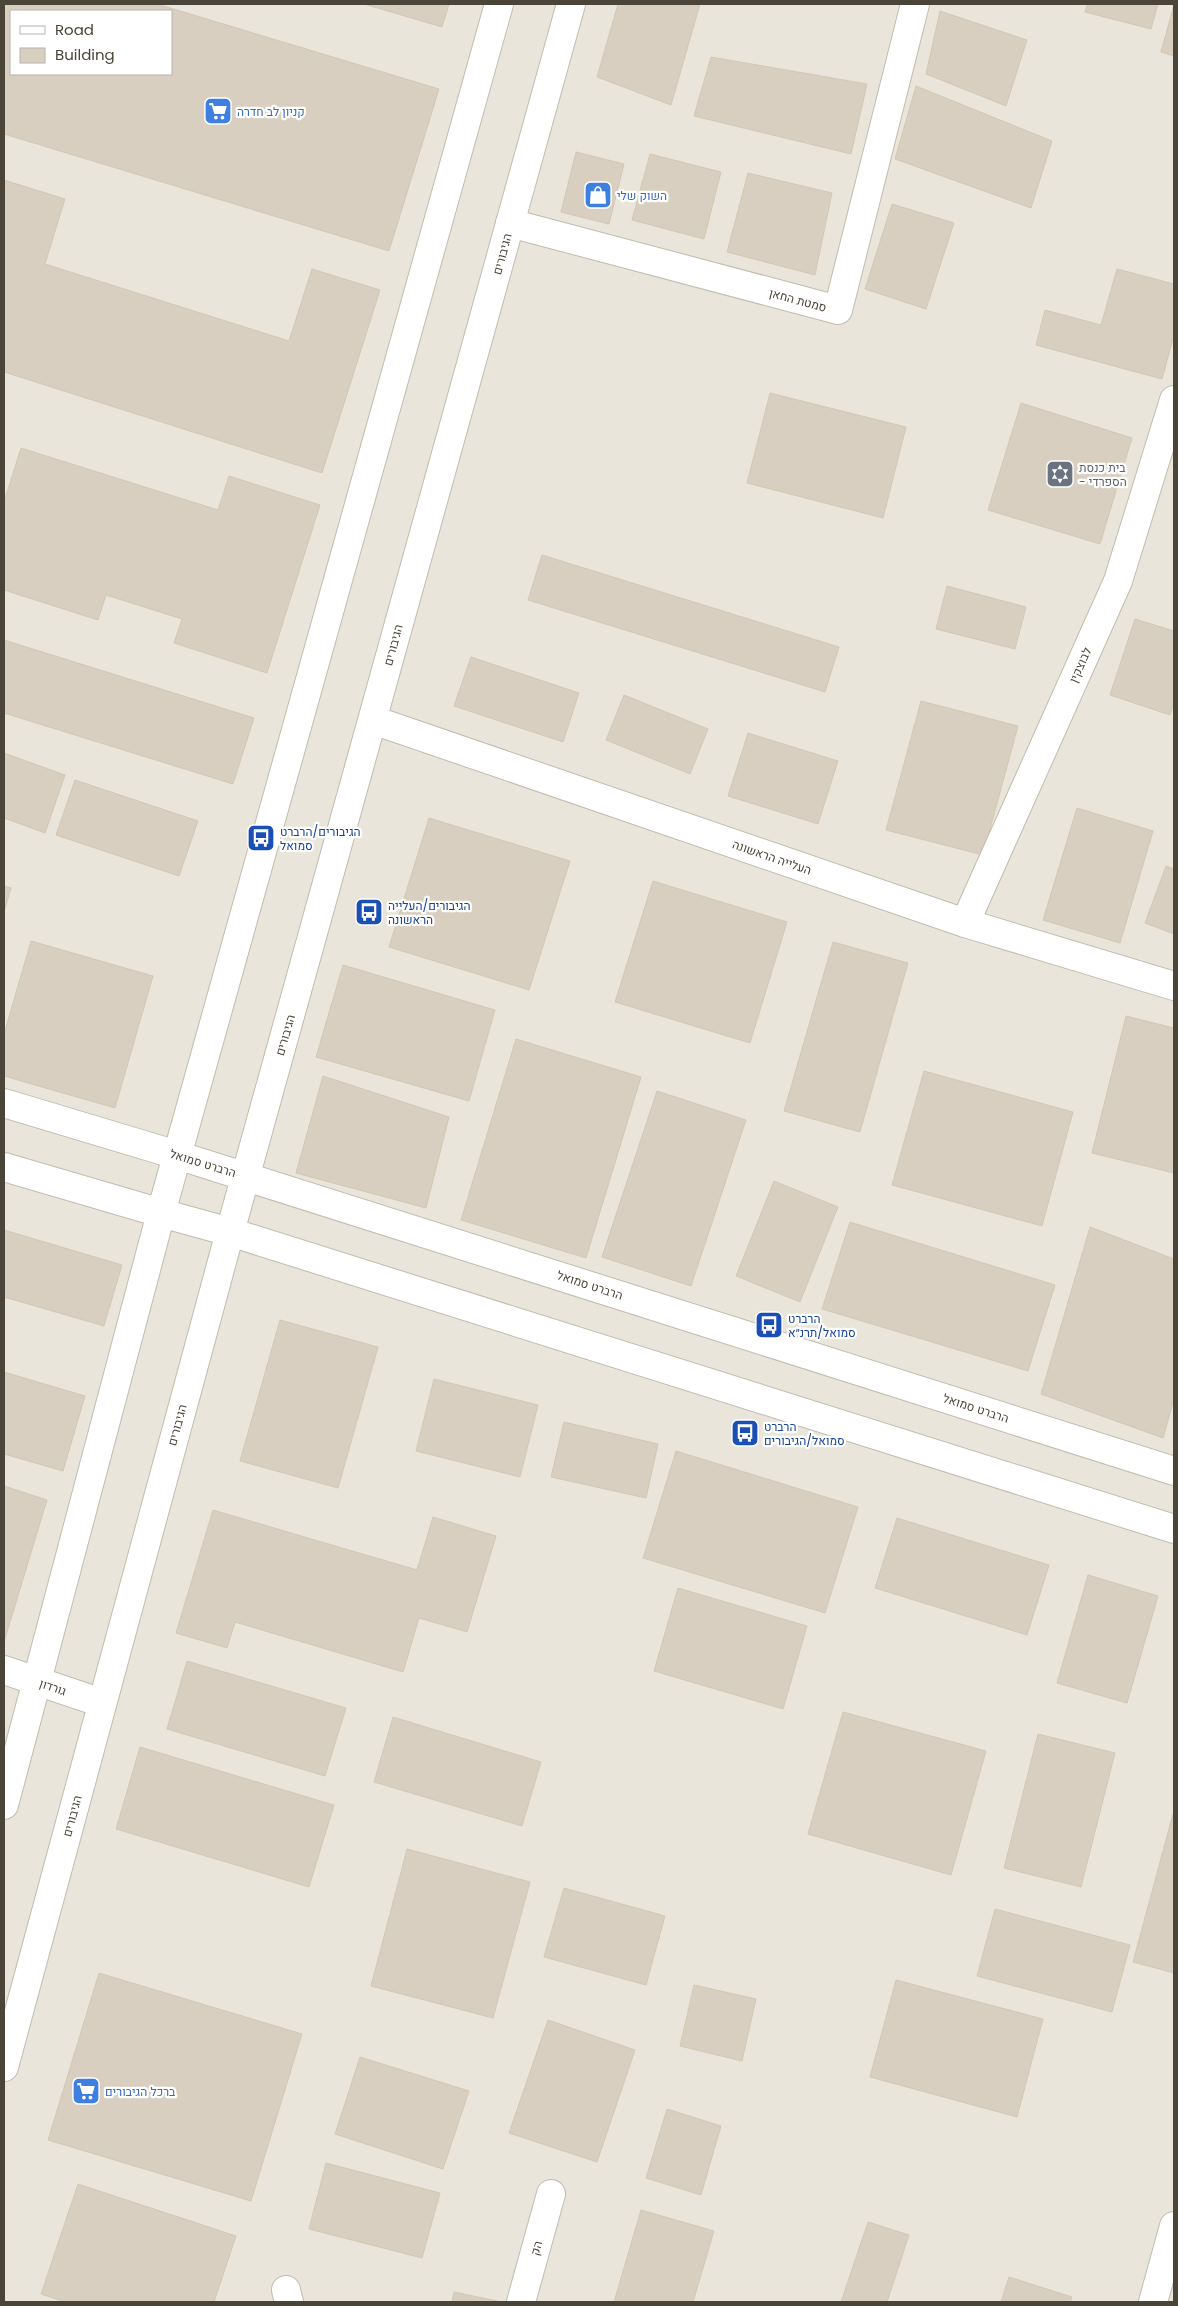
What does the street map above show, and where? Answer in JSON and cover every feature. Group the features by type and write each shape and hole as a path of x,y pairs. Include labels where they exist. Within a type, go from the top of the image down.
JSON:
{"street":[{"path":"4,1805 161,1213 499,4"},
{"name":"הגיבורים","path":"4,2067 230,1232 571,4"},
{"name":"סמטת החאן","path":"510,223 838,310 915,4"},
{"name":"לבוצקין","path":"965,923 1118,581 1174,400"},
{"name":"העלייה הראשונה","path":"372,720 965,923 1174,986"},
{"name":"הרברט סמואל","path":"4,1103 246,1176 1174,1471"},
{"path":"4,1167 230,1232 1174,1528"},
{"name":"גורדון","path":"4,1670 102,1703"},
{"name":"הק","path":"521,2302 550,2194"},
{"path":"1153,2302 1174,2226"}],"shaded area":[{"path":"4,4 1174,4 1174,2302 4,2302"}],"building":[{"name":"קניון לב חדרה","path":"4,4 157,4 439,89 389,251 4,134"},
{"path":"364,4 449,4 442,27"},
{"path":"618,4 700,4 671,105 597,77"},
{"path":"1087,4 1158,4 1151,29 1085,12"},
{"path":"1174,5 1174,56 1161,52"},
{"path":"940,11 1027,40 1006,106 926,74"},
{"path":"711,57 867,84 851,154 694,116"},
{"path":"916,86 1052,141 1031,208 895,159"},
{"path":"576,152 624,164 609,224 561,212"},
{"path":"650,154 721,172 704,239 632,220"},
{"path":"748,173 832,193 815,275 727,252"},
{"path":"4,180 65,199 45,264 289,341 312,269 380,290 322,473 4,372"},
{"path":"892,204 954,223 926,309 865,289"},
{"path":"1117,269 1174,284 1174,335 1162,379 1036,345 1045,310 1101,325"},
{"path":"770,393 906,427 883,518 747,483"},
{"name":"בית כנסת - הספרדי","path":"1021,403 1132,438 1100,544 988,510"},
{"path":"21,448 218,510 229,476 320,505 267,673 174,643 182,619 106,595 98,620 4,590 4,502"},
{"path":"542,555 839,647 825,692 528,600"},
{"path":"947,586 1026,607 1015,649 936,629"},
{"path":"1135,619 1174,631 1174,703 1170,715 1110,695"},
{"path":"4,640 254,718 233,784 4,713"},
{"path":"471,657 579,693 563,742 454,706"},
{"path":"624,695 708,729 690,774 606,740"},
{"path":"921,701 1018,726 983,855 886,830"},
{"path":"748,733 838,761 818,824 728,796"},
{"path":"4,753 65,775 45,833 4,818"},
{"path":"75,780 198,821 179,876 56,835"},
{"path":"1077,808 1153,831 1120,943 1043,920"},
{"path":"429,818 570,861 529,990 389,947"},
{"path":"1166,866 1174,869 1174,934 1145,923"},
{"path":"653,881 787,922 750,1043 615,1002"},
{"path":"4,886 11,888 4,912"},
{"path":"31,941 153,976 115,1108 4,1076 4,1034"},
{"path":"833,942 908,963 860,1132 784,1111"},
{"path":"343,965 495,1010 469,1101 316,1057"},
{"path":"1126,1016 1174,1028 1174,1173 1092,1153"},
{"path":"516,1039 641,1077 586,1258 461,1220"},
{"path":"924,1071 1073,1112 1042,1226 892,1185"},
{"path":"323,1076 449,1117 426,1208 296,1173"},
{"path":"657,1091 746,1120 691,1286 602,1257"},
{"path":"774,1181 838,1207 800,1302 736,1276"},
{"path":"850,1222 1055,1285 1028,1371 822,1309"},
{"path":"1090,1227 1174,1259 1174,1399 1163,1438 1041,1394"},
{"path":"4,1230 122,1265 104,1326 4,1297"},
{"path":"280,1320 378,1347 338,1488 240,1461"},
{"path":"4,1372 85,1396 63,1471 4,1454"},
{"path":"434,1379 538,1405 520,1477 416,1451"},
{"path":"564,1422 658,1444 646,1498 551,1477"},
{"path":"676,1451 858,1507 825,1613 643,1558"},
{"path":"4,1486 47,1500 4,1642"},
{"path":"213,1510 417,1570 433,1517 496,1536 467,1632 419,1618 403,1672 235,1622 227,1648 176,1633"},
{"path":"897,1518 1049,1565 1027,1635 875,1588"},
{"path":"1088,1575 1158,1596 1127,1703 1057,1683"},
{"path":"678,1588 807,1626 783,1709 654,1671"},
{"path":"187,1661 346,1708 325,1776 167,1729"},
{"path":"843,1712 986,1751 951,1875 808,1834"},
{"path":"393,1717 541,1762 522,1826 374,1782"},
{"path":"1038,1734 1115,1753 1081,1887 1004,1868"},
{"path":"140,1747 334,1805 309,1887 116,1829"},
{"path":"1174,1814 1174,1973 1133,1962"},
{"path":"407,1849 530,1882 493,2018 371,1986"},
{"path":"564,1888 665,1916 646,1985 544,1957"},
{"path":"995,1909 1130,1945 1112,2012 977,1976"},
{"path":"99,1973 302,2034 251,2201 48,2140"},
{"path":"896,1980 1043,2019 1017,2117 870,2077"},
{"path":"694,1985 756,1999 742,2061 680,2046"},
{"path":"548,2020 635,2050 597,2162 509,2133"},
{"path":"360,2057 469,2091 443,2169 335,2134"},
{"path":"667,2109 721,2126 701,2195 646,2178"},
{"path":"326,2163 440,2193 422,2258 309,2229"},
{"path":"78,2184 236,2236 214,2302 65,2302 41,2294"},
{"path":"641,2210 714,2231 693,2302 614,2302"},
{"path":"868,2222 909,2235 887,2302 841,2302"},
{"path":"1009,2277 1072,2297 1070,2302 1001,2302"},
{"path":"454,2292 502,2302 452,2302"}],"place":[{"name":"קניון לב חדרה","path":"218,111"},
{"name":"השוק שלי","path":"598,195"},
{"name":"בית כנסת - הספרדי","path":"1060,474"},
{"name":"הגיבורים/הרברט סמואל","path":"261,838"},
{"name":"הגיבורים/העלייה הראשונה","path":"369,912"},
{"name":"הרברט סמואל/תרנ״א","path":"769,1325"},
{"name":"הרברט סמואל/הגיבורים","path":"745,1433"},
{"name":"ברכל הגיבורים","path":"86,2091"}]}
